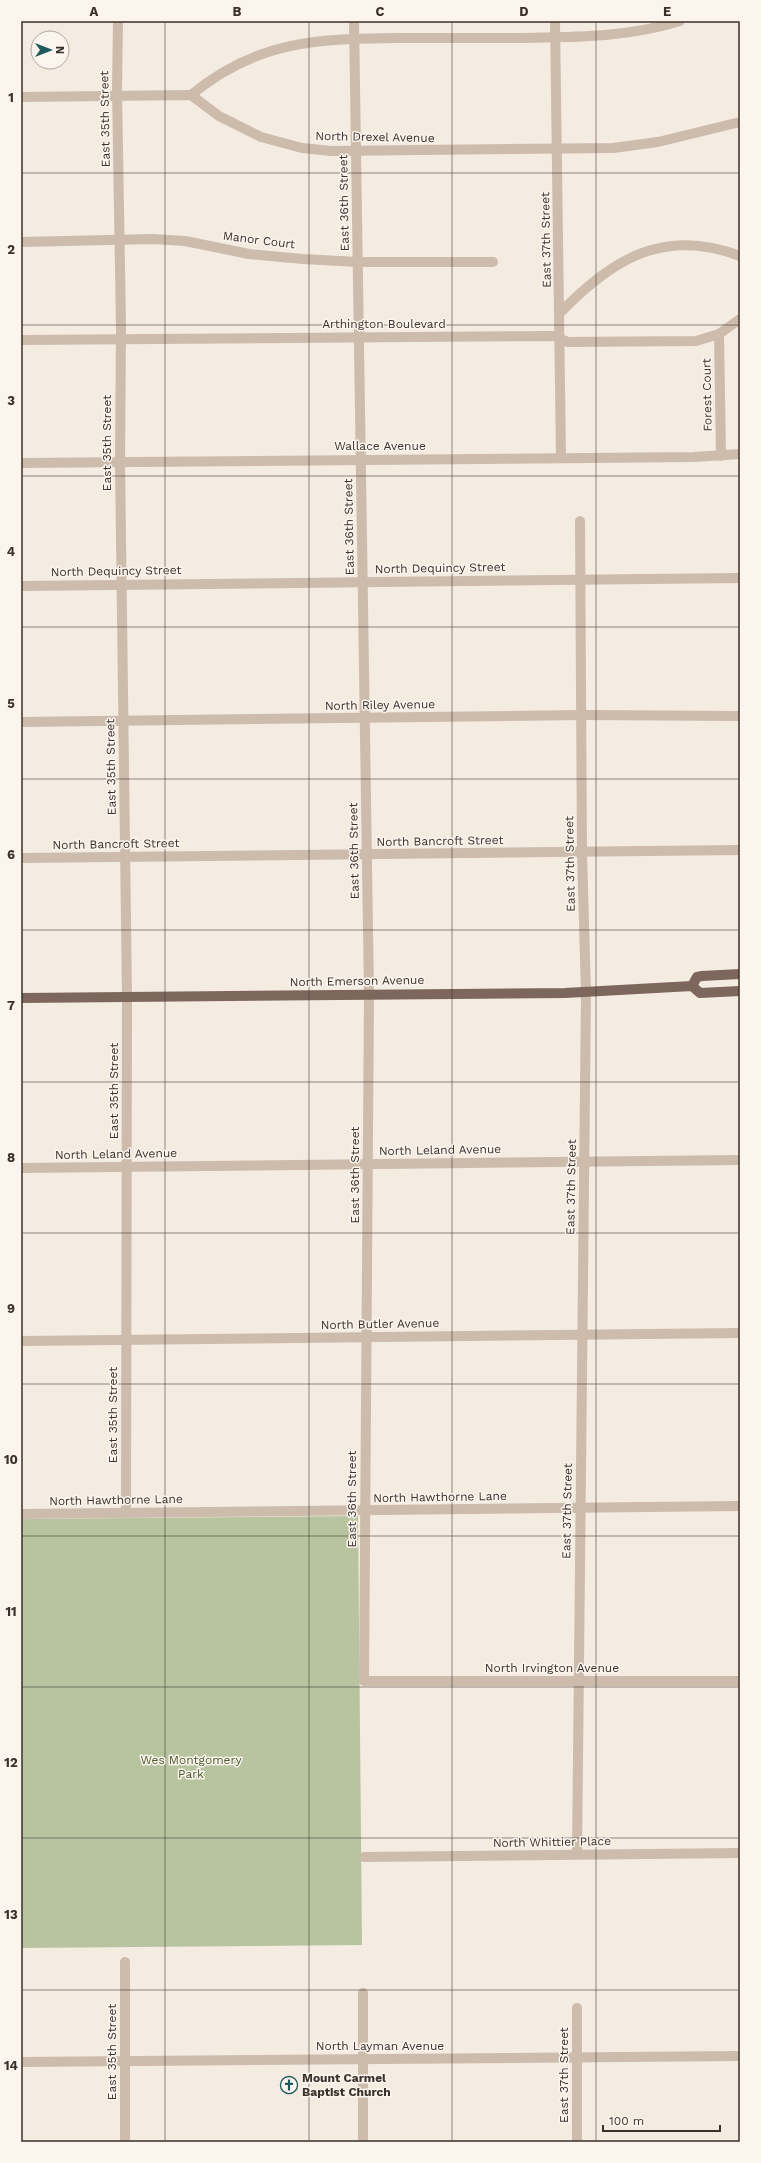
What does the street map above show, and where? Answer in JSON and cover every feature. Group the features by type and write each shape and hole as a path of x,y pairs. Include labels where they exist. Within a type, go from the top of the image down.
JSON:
{"main road":[{"path":"692,986 697,977 740,974"},
{"name":"North Emerson Avenue","path":"21,998 586,992 692,986 700,993 740,991"}],"street":[{"name":"East 35th Street","path":"118,21 116,39 120,238 120,462 127,997 126,1513"},
{"name":"East 36th Street","path":"354,21 362,459 369,994 364,1681"},
{"name":"East 37th Street","path":"555,21 561,339 561,458"},
{"path":"21,97 191,95 222,72 264,53 306,42 354,39 555,38 620,35 680,21"},
{"name":"North Drexel Avenue","path":"191,95 206,108 231,123 274,142 320,150 604,149 642,145 740,122"},
{"name":"Manor Court","path":"21,242 120,238 178,240 263,255 358,262 494,262"},
{"path":"560,313 583,290 603,275 628,260 654,249 673,246 700,245 717,247 740,256"},
{"name":"Arthington Boulevard","path":"21,340 554,336 568,342 692,341 719,334 740,319"},
{"name":"Forest Court","path":"719,334 721,456"},
{"name":"Wallace Avenue","path":"21,463 721,456 740,454"},
{"name":"East 37th Street","path":"577,1854 586,992 582,852 580,521"},
{"name":"North Dequincy Street","path":"21,586 740,578"},
{"name":"North Riley Avenue","path":"21,722 582,716 740,716"},
{"name":"North Bancroft Street","path":"21,858 740,850"},
{"name":"North Leland Avenue","path":"21,1168 740,1160"},
{"name":"North Butler Avenue","path":"21,1341 740,1333"},
{"name":"North Hawthorne Lane","path":"21,1514 740,1506"},
{"name":"North Irvington Avenue","path":"364,1681 740,1681"},
{"name":"North Whittier Place","path":"364,1857 740,1853"},
{"name":"East 35th Street","path":"125,1962 125,2142"},
{"path":"363,1993 363,2142"},
{"name":"East 37th Street","path":"577,2008 577,2142"},
{"name":"North Layman Avenue","path":"21,2062 740,2056"}],"green space":[{"name":"Wes Montgomery Park","path":"358,1516 362,1945 21,1948 21,1519"}],"place":[{"name":"Mount Carmel Baptist Church","path":"289,2085"}]}
